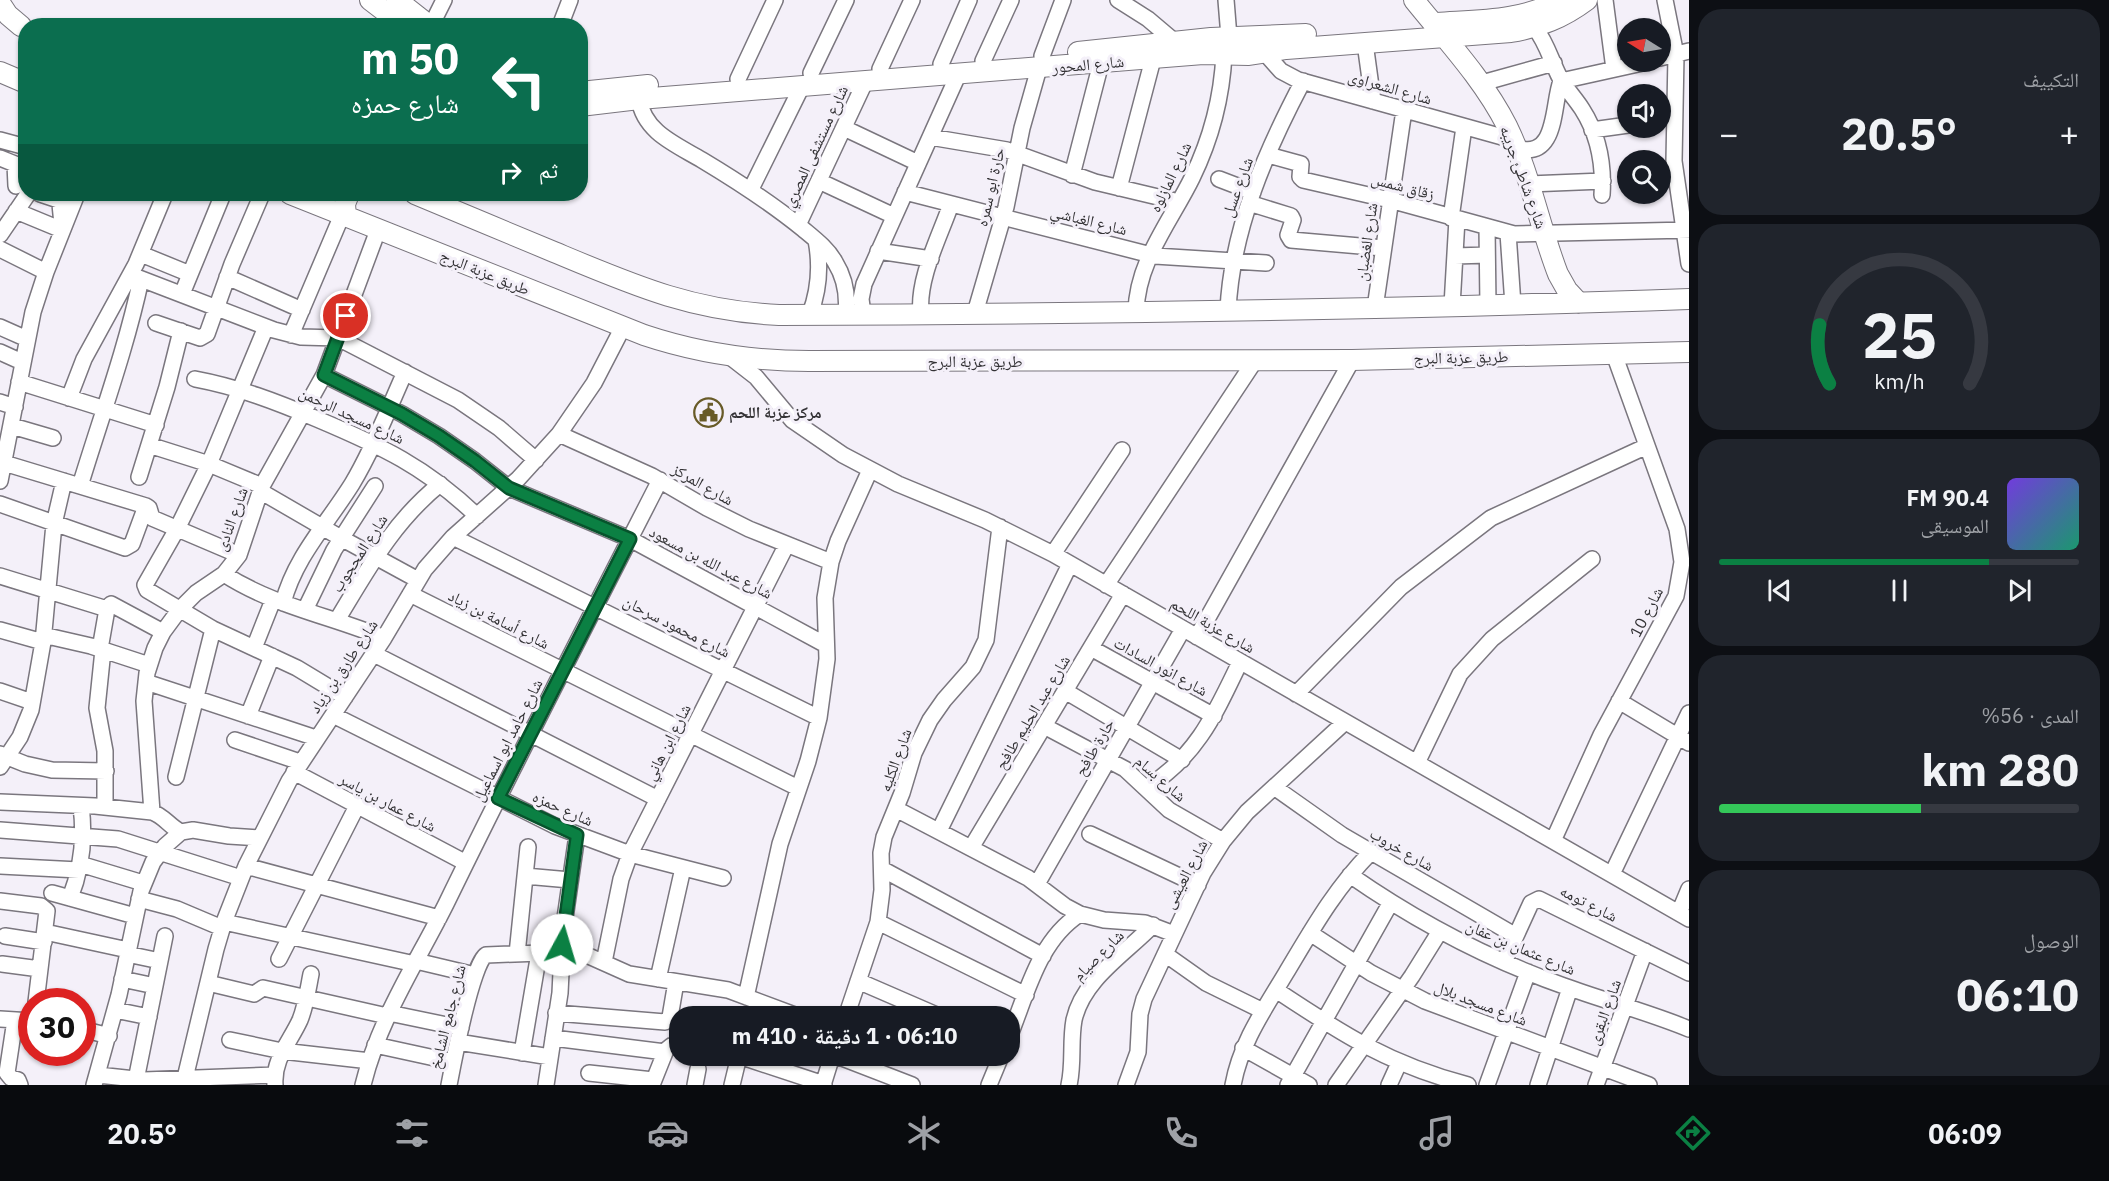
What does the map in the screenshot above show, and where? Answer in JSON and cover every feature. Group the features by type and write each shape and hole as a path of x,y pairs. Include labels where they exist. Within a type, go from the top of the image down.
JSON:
{"street":[{"path":"370,0 394,18"},
{"path":"397,0 421,18"},
{"path":"435,18 444,0"},
{"path":"563,18 570,0"},
{"path":"738,79 775,0"},
{"path":"751,189 846,0"},
{"name":"شارع مستشفى المصري","path":"798,225 844,128 912,0"},
{"path":"941,64 969,0"},
{"path":"983,60 1011,0"},
{"name":"شارع المازلوه","path":"1136,312 1140,282 1150,254 1196,169 1212,126 1222,81 1226,45 1226,0"},
{"name":"شارع شاطئ جريبه","path":"1414,0 1482,83 1515,144 1561,281 1580,303"},
{"name":"شارع المحور","path":"588,105 807,80 872,75 958,75 1174,41 1226,45 1243,56 1286,49 1365,43 1509,17 1541,4 1560,0"},
{"name":"شارع المحور","path":"872,75 983,60 1101,63 1153,58 1286,36 1438,29 1503,32 1534,28 1558,18 1587,0"},
{"path":"1605,0 1614,69"},
{"path":"1665,0 1683,53 1671,102"},
{"name":"حارة ابو سمره","path":"975,313 1004,217 1029,98 1058,2"},
{"path":"1126,2 1174,41"},
{"path":"0,3 8,15 18,23"},
{"path":"0,18 18,25"},
{"path":"1529,184 1603,188 1599,152 1592,130 1582,109 1562,81 1546,44 1534,28"},
{"path":"1365,43 1373,101"},
{"name":"شارع الشعراوى","path":"1265,53 1281,71 1303,81 1515,144"},
{"path":"1119,188 1153,58"},
{"path":"1072,175 1101,63"},
{"path":"1482,83 1554,63"},
{"path":"1562,81 1617,68"},
{"path":"0,72 18,80"},
{"path":"854,314 861,304 862,289 878,251 958,75"},
{"name":"شارع المحور","path":"588,91 738,79 807,80"},
{"name":"شارع عسل","path":"1228,310 1234,261 1251,197 1303,81"},
{"path":"1515,144 1533,149 1547,139 1562,81"},
{"path":"639,99 645,118 658,133 751,189 816,240 831,255 841,273 854,314"},
{"name":"شارع الغضبان","path":"1375,308 1404,110"},
{"path":"1452,306 1455,256 1454,219 1464,127"},
{"path":"1592,130 1617,127"},
{"path":"844,128 918,163"},
{"path":"930,137 996,147 1072,175 1179,202"},
{"path":"0,140 18,145"},
{"name":"زقاق شمس","path":"1268,155 1301,164 1300,177 1303,180 1390,200 1508,233 1687,230"},
{"path":"0,158 15,164 18,173"},
{"path":"1219,179 1292,217 1288,235 1291,240 1383,248"},
{"path":"1671,179 1687,230 1689,264"},
{"path":"0,181 18,187"},
{"path":"819,181 894,216"},
{"name":"شارع الغباشي","path":"905,192 1150,254 1177,258 1266,263"},
{"path":"0,235 16,211 19,201"},
{"path":"60,201 63,230"},
{"path":"0,481 27,339 46,272 74,201"},
{"path":"80,486 103,408 126,342 141,254 162,201"},
{"path":"182,294 220,201"},
{"path":"156,323 200,338 208,333 227,277 259,201"},
{"name":"طريق عزبة البرج","path":"307,201 623,327 675,345 729,356 801,362 1352,360 1689,352"},
{"path":"291,335 344,216 346,201"},
{"path":"432,201 656,294 701,306 778,315 1375,308 1689,299"},
{"path":"921,314 921,289 951,204"},
{"path":"16,211 63,230"},
{"path":"1487,227 1488,306"},
{"name":"شارع النادى","path":"152,812 144,711 149,665 163,632 180,609 196,593 224,574 240,555 261,489 324,375 378,230"},
{"path":"1508,233 1513,305"},
{"path":"810,314 819,274 816,240"},
{"path":"0,249 46,272"},
{"path":"878,251 931,259"},
{"path":"141,254 190,274"},
{"path":"1455,256 1487,255"},
{"path":"136,277 291,335 338,338 444,392 479,414 537,460"},
{"path":"69,398 87,352 136,277"},
{"path":"227,277 302,310"},
{"path":"0,327 27,339"},
{"path":"266,327 209,464 177,529 145,585 147,590 213,629 310,674 345,698"},
{"name":"شارع طارق بن زياد","path":"185,1078 223,925 243,872 297,767 374,654 418,580 434,558 453,537 509,488 559,435 594,383 623,327"},
{"path":"139,477 182,331"},
{"path":"0,352 22,362"},
{"name":"شارع 10","path":"1553,841 1584,770 1619,701 1668,613 1682,599 1680,540 1614,354"},
{"name":"شارع عزبة اللحم","path":"729,356 756,377 792,420 830,447 870,470 1000,527 1053,554 1684,916"},
{"path":"1106,585 1256,359"},
{"path":"1197,637 1352,360"},
{"path":"254,648 300,559 350,487 374,443 405,372"},
{"name":"شارع عبد الله بن مسعود","path":"324,375 389,408 451,444 509,488 630,539 826,645"},
{"name":"شارع مسجد الرحمن","path":"195,379 265,397 374,443 400,457 440,484 477,516"},
{"path":"19,382 156,425"},
{"path":"0,402 15,407"},
{"path":"12,426 53,438"},
{"name":"شارع المركز","path":"559,435 660,480 721,516 786,546 831,562"},
{"path":"149,445 209,464 261,489 322,527 418,580"},
{"path":"1296,694 1401,588 1491,518 1647,446"},
{"path":"1053,554 1122,450"},
{"path":"4,457 64,481 146,506 150,509 152,518 240,555"},
{"path":"528,847 517,954 582,953 629,974 722,989 752,1006 780,844 808,761 819,718 826,674 826,589 831,562 870,470"},
{"name":"شارع حامد ابو اسماعيل","path":"363,1085 388,1014 439,918 660,480"},
{"path":"64,481 54,524 43,638 32,702 24,731 3,759 52,770 106,771"},
{"name":"شارع المحجوب","path":"337,620 375,557 405,515 440,484"},
{"path":"304,610 341,538 375,486"},
{"path":"0,504 125,548 132,544 146,506"},
{"name":"شارع الكليه","path":"850,1006 878,922 882,890 881,853 884,837 896,809 914,753 924,731 944,700 973,667 988,631 1000,527"},
{"name":"شارع محمود سرحان","path":"453,537 819,718"},
{"name":"شارع ابن هاني","path":"604,962 621,879 630,854 786,546"},
{"path":"1417,763 1460,674 1492,639 1592,560"},
{"path":"939,831 1070,564"},
{"path":"224,574 278,602 337,620 384,638"},
{"path":"0,576 107,609"},
{"name":"شارع أسامة بن زياد","path":"410,594 798,788"},
{"name":"شارع عبد الحليم طافح","path":"971,848 1123,594"},
{"path":"105,807 104,740 98,715 101,649 107,609 109,605 115,605 163,632"},
{"path":"176,777 213,629"},
{"name":"حارة طافح","path":"1037,884 1183,629"},
{"path":"0,630 101,649 149,665"},
{"name":"شارع انور السادات","path":"1091,648 1214,716"},
{"path":"374,654 658,800"},
{"path":"249,716 272,656"},
{"path":"1146,788 1182,760 1203,735 1240,662"},
{"path":"146,682 316,738"},
{"path":"0,691 32,702"},
{"path":"1065,691 1182,760"},
{"path":"1619,701 1684,740"},
{"path":"1612,874 1684,740 1689,713"},
{"name":"شارع حمزه","path":"333,715 577,835 630,854 723,878"},
{"name":"شارع العيشى","path":"1125,1085 1138,1052 1141,1006 1198,885 1223,841 1247,812 1345,722"},
{"name":"شارع بسام","path":"1044,726 1131,773 1162,804 1182,819 1223,841"},
{"name":"شارع عمار بن ياسر","path":"235,740 297,767 357,806 466,863"},
{"name":"شارع خروب","path":"1274,787 1321,822 1516,936"},
{"path":"0,802 105,807 152,812 181,832"},
{"path":"70,898 79,867 83,836 81,806"},
{"path":"279,959 357,806"},
{"path":"896,809 1037,884 1065,906 1080,914 1095,919 1137,921 1174,934"},
{"path":"0,830 118,839 159,853 243,872 317,885 439,918"},
{"path":"260,838 193,830 181,832 159,853 143,883 109,1036 96,1080 185,1078 275,1080 277,1063 297,1026 307,998 311,974"},
{"path":"1090,834 1198,885"},
{"path":"546,1085 561,982 562,952 577,835"},
{"path":"1233,1085 1243,1048 1263,1011 1327,904 1371,852"},
{"path":"0,866 79,867 143,883"},
{"path":"658,980 683,868"},
{"path":"882,868 1042,956"},
{"name":"شارع عثمان بن عفان","path":"1350,875 1440,931 1504,962 1570,988 1689,1029"},
{"path":"525,876 570,880"},
{"path":"1684,916 1689,889"},
{"path":"52,893 135,916"},
{"path":"139,899 223,925 475,975"},
{"name":"شارع تومه","path":"1504,962 1531,903 1539,899 1689,973"},
{"path":"0,901 39,905 45,908 47,913 38,988"},
{"path":"1290,1081 1391,902"},
{"path":"1020,1011 1042,956 1058,932 1080,914"},
{"path":"878,922 1026,996"},
{"name":"شارع صيام","path":"1069,1085 1074,1021 1082,996 1098,976 1153,925"},
{"path":"1336,1085 1440,931"},
{"name":"شارع مسجد بلال","path":"1310,933 1356,964 1402,990 1442,1008 1649,1085"},
{"path":"5,936 44,937 128,952 160,961"},
{"path":"136,1080 165,936"},
{"name":"شارع البقرى","path":"1596,1085 1645,951"},
{"path":"522,1053 539,953"},
{"name":"شارع جامع الشامخ","path":"449,1085 459,1035 480,960 483,956 517,954"},
{"path":"1165,954 1206,983 1263,1011"},
{"path":"2,964 40,969"},
{"path":"1487,1085 1528,972"},
{"path":"122,979 155,986"},
{"path":"858,981 916,1006"},
{"path":"556,1013 664,1022 670,1017 676,982"},
{"path":"208,983 254,994 262,988 388,1014 522,1053 550,1057"},
{"path":"1538,1085 1570,988"},
{"path":"1276,990 1363,1046 1432,1075 1468,1085"},
{"path":"115,1010 149,1017"},
{"path":"7,1019 7,1073 11,1078 18,1080 20,1085"},
{"path":"96,1033 109,1036"},
{"path":"553,1038 665,1052"},
{"path":"230,1040 282,1051 370,1061"},
{"path":"375,1046 453,1062"},
{"path":"589,1073 614,1080 652,1082 669,1048"},
{"path":"1243,1048 1290,1081 1309,1085"},
{"path":"1389,1085 1400,1063"},
{"path":"732,1085 737,1066"},
{"path":"769,1066 824,1084 829,1066"},
{"path":"863,1066 912,1085"},
{"path":"989,1085 997,1066"},
{"path":"695,1085 698,1069"}],"place":[{"name":"مركز عزبة اللحم","path":"708,412"}],"route":[{"path":"346,316 324,375 402,414 439,436 509,488 630,539 498,798 577,835 562,945"}]}
